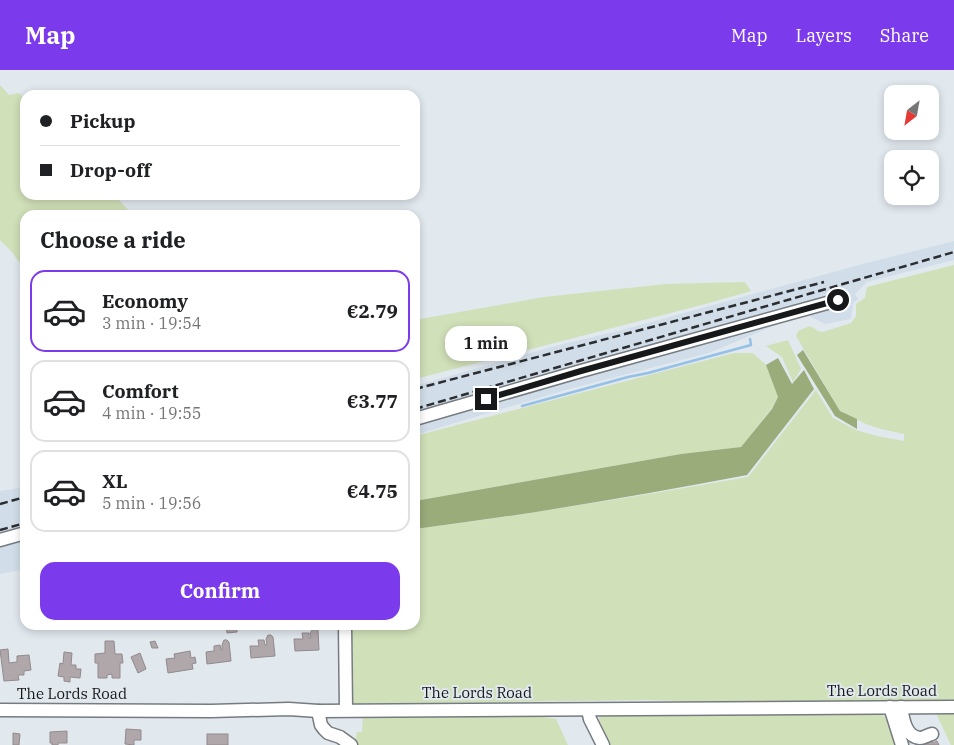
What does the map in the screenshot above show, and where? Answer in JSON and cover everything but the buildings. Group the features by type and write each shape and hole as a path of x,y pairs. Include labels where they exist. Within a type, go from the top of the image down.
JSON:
{"street":[{"path":"420,418 838,300"},
{"path":"0,540 20,534"},
{"path":"345,630 346,710"},
{"path":"896,707 907,731 921,738 932,734"},
{"path":"896,707 902,745"},
{"name":"The Lords Road","path":"0,710 211,711 289,709 318,711 954,707"},
{"path":"588,710 603,745"},
{"path":"318,711 324,730 340,737 351,745"}],"shaded area":[{"path":"954,241 954,260 867,282 855,294 858,299 853,303 851,319 825,324 809,316 795,317 709,353 569,389 420,434 420,385 555,346 622,330 866,263"},
{"path":"20,488 20,570 0,574 0,491"}],"green space":[{"path":"0,85 9,95 20,94 20,200 119,200 128,210 20,210 20,262 0,240"},
{"path":"954,265 954,702 751,703 645,700 351,704 351,630 420,630 420,528 624,498 748,477 816,390 833,418 856,430 904,441 904,434 866,424 840,411 796,336 798,331 810,326 823,332 851,323 856,316 856,304 865,298 867,287"},
{"path":"745,282 751,291 420,378 420,319 544,297 666,284"},
{"path":"788,340 801,369 793,382 782,357 766,346"},
{"path":"803,350 840,411 857,419 857,429 835,416 797,355"},
{"path":"734,353 753,353 766,365 778,397 772,408 741,447 681,454 420,500 420,435"},
{"path":"778,358 792,384 804,370 814,389 747,475 581,505 420,528 420,500 681,454 741,447 772,409 778,397 766,365"},
{"path":"935,711 954,712 954,745 951,745"},
{"path":"877,712 888,721 896,745 610,745 599,720 600,713"},
{"path":"363,715 539,716 556,719 568,745 358,745 355,740 357,732 362,732"}],"waterway":[{"path":"522,406 751,345 750,339"}],"railway":[{"path":"420,408 954,252"},
{"path":"420,388 824,282"},
{"path":"0,504 20,498"},
{"path":"0,530 20,524"}],"route":[{"path":"486,399 838,300"}]}
